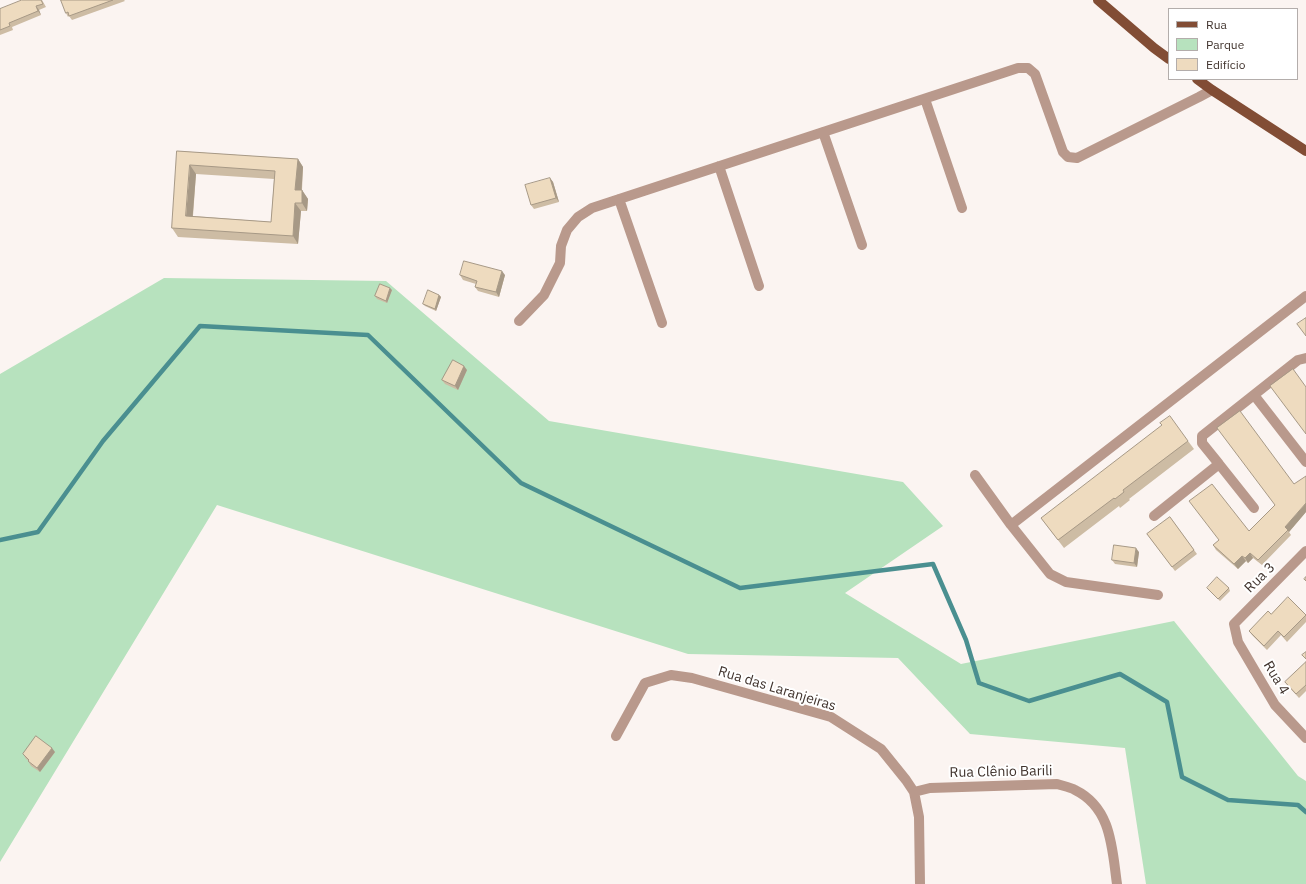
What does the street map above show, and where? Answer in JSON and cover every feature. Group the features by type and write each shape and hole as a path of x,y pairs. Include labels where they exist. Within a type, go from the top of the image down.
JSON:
{"main road":[{"path":"1098,0 1168,58"},
{"path":"1197,80 1306,150"}],"street":[{"path":"519,321 544,295 560,263 561,246 567,230 578,217 592,208 1018,68 1028,68 1032,71 1037,79 1063,152 1068,157 1076,158 1212,90"},
{"path":"925,99 962,208"},
{"path":"823,132 862,245"},
{"path":"719,166 759,286"},
{"path":"620,199 662,324"},
{"path":"1011,525 1306,296"},
{"path":"1254,508 1202,442 1202,436 1298,360 1306,358"},
{"path":"1254,395 1306,462"},
{"path":"1154,516 1219,464"},
{"path":"974,475 1050,574 1066,582 1158,596"},
{"name":"Rua 3","path":"1234,624 1306,551"},
{"name":"Rua 4","path":"1234,624 1238,642 1275,704 1306,738"},
{"name":"Rua das Laranjeiras","path":"616,736 645,683 671,675 692,678 831,717 882,749 914,792 919,818 920,884"},
{"name":"Rua Clênio Barili","path":"914,792 930,788 1057,784 1075,790 1091,800 1102,815 1110,832 1117,884"}],"green space":[{"path":"164,278 386,281 549,421 903,482 943,526 845,593 961,664 1174,621 1298,776 1306,781 1306,884 1146,884 1125,748 970,734 898,658 688,654 217,505 0,862 0,374"}],"building":[{"path":"22,0 41,0 43,4 36,6 38,11 9,23 10,26 0,30 0,9"},
{"path":"61,0 113,0 69,16 68,12 66,13"},
{"path":"177,151 298,159 295,190 302,190 302,203 295,203 293,236 172,228","holes":["190,165 275,171 271,222 186,216"]},
{"path":"550,178 556,198 531,205 525,185"},
{"path":"464,261 502,271 496,292 475,287 477,281 460,275"},
{"path":"380,284 390,288 386,301 375,296"},
{"path":"428,290 439,295 435,309 423,304"},
{"path":"1306,318 1306,336 1297,324"},
{"path":"453,360 464,366 455,386 442,380"},
{"path":"1293,369 1306,387 1306,434 1270,386"},
{"path":"1240,411 1294,484 1306,476 1306,503 1285,527 1288,530 1258,560 1250,553 1245,558 1242,556 1234,564 1213,545 1219,540 1189,501 1212,484 1249,531 1275,505 1217,428"},
{"path":"1170,416 1188,441 1123,490 1124,492 1115,499 1114,498 1058,540 1041,518 1162,425 1160,423"},
{"path":"1170,517 1194,550 1172,567 1147,534"},
{"path":"1114,545 1136,548 1134,563 1112,560"},
{"path":"1217,577 1229,588 1218,599 1207,588"},
{"path":"1288,597 1306,615 1284,637 1278,631 1264,646 1249,631 1268,611 1271,614"},
{"path":"1306,652 1306,659 1302,655"},
{"path":"1306,662 1306,685 1296,694 1285,682"},
{"path":"36,736 52,748 37,768 28,761 29,760 23,754"}],"waterway":[{"path":"0,540 38,532 103,441 200,326 368,335 521,483 740,588 933,564 966,640 979,683 1029,701 1120,674 1167,702 1182,777 1228,800 1298,805 1306,812"}]}
